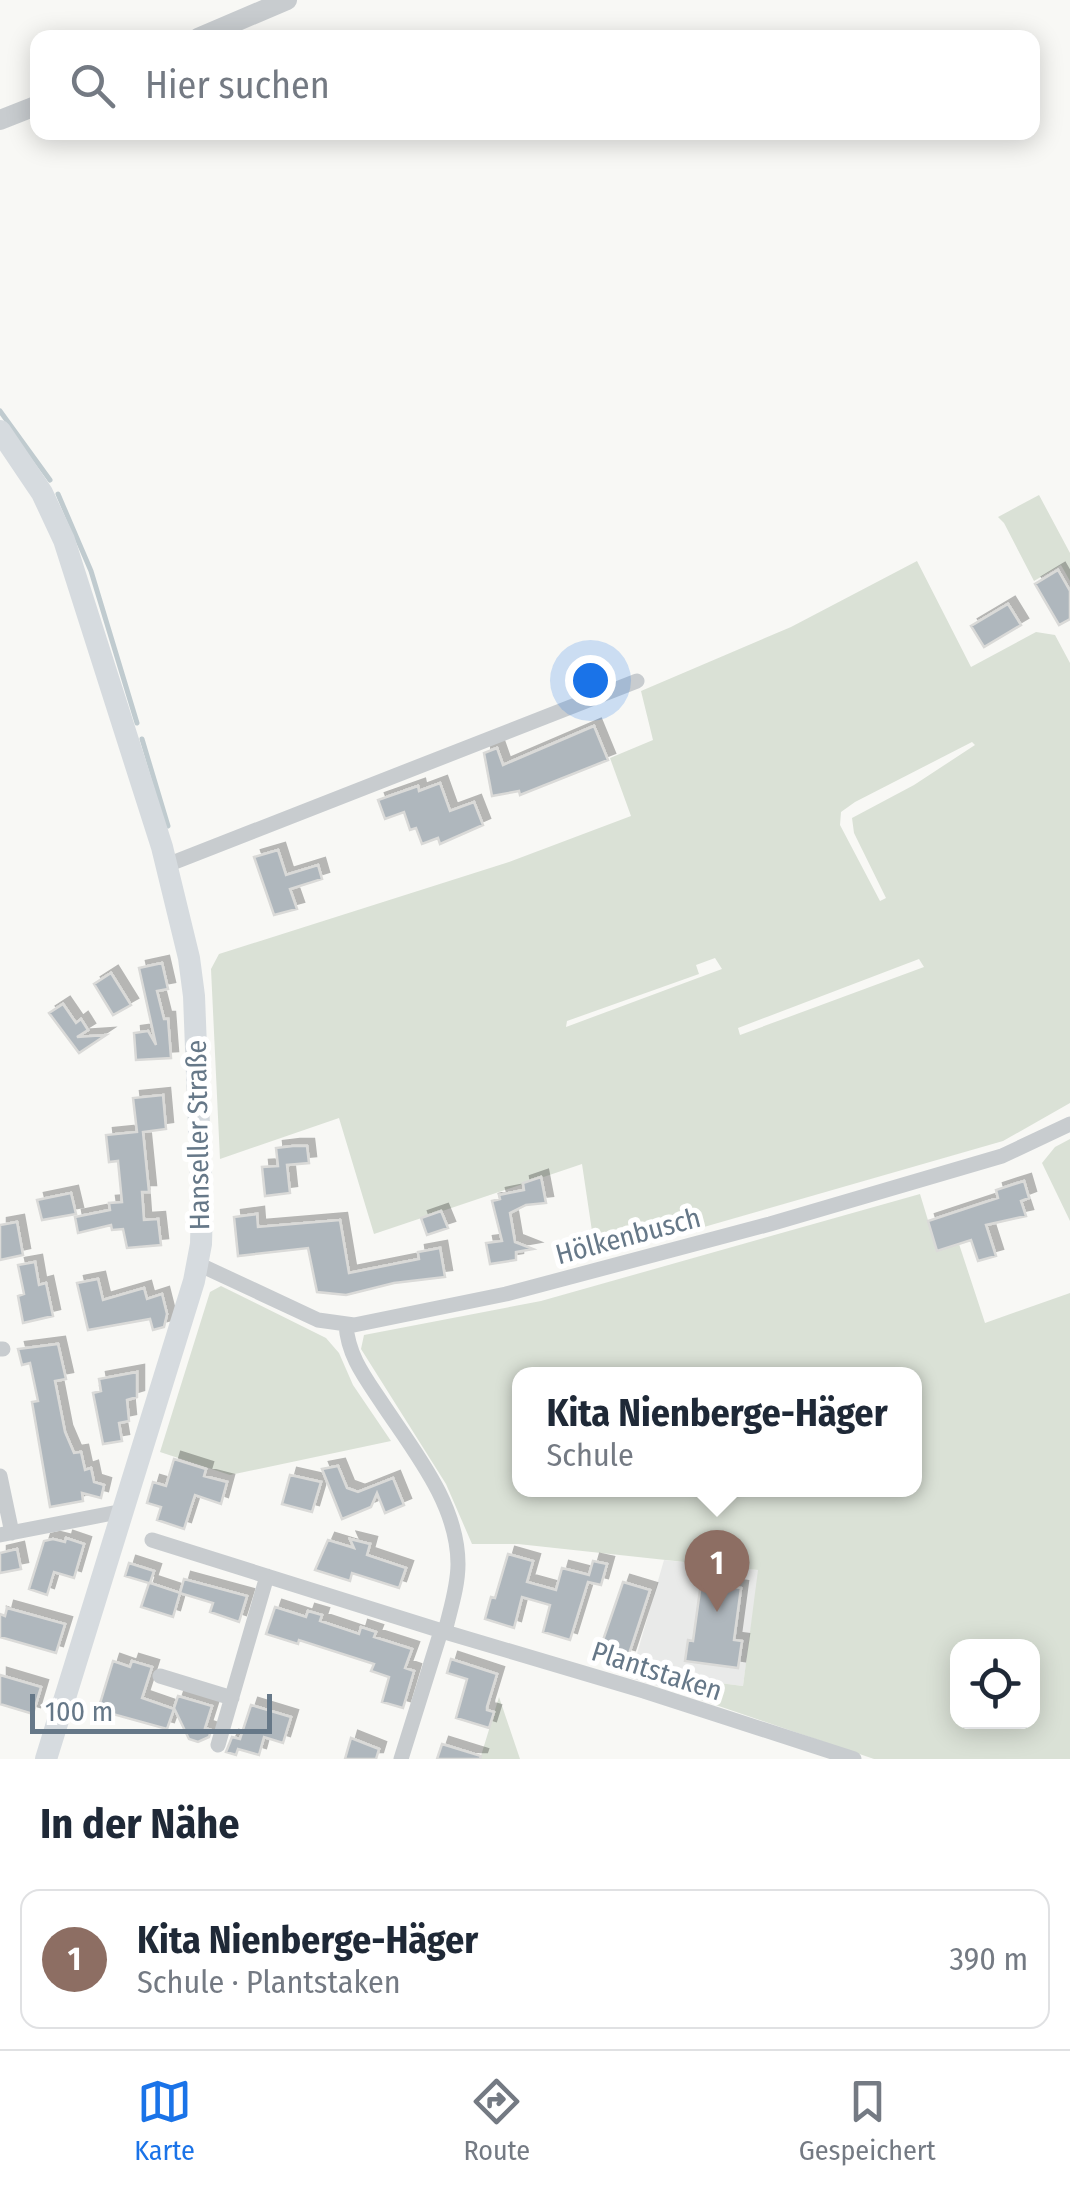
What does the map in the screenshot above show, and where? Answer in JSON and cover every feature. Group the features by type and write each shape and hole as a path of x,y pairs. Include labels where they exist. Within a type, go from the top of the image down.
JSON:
{"main road":[{"name":"Hanseller Straße","path":"0,431 42,493 64,540 182,922 194,996 202,1204 198,1264 46,1759"}],"street":[{"path":"217,30 288,0"},
{"path":"0,120 30,107"},
{"path":"167,866 637,681"},
{"name":"Hölkenbusch","path":"198,1264 318,1320 346,1325 506,1294 770,1224 1002,1156 1070,1124"},
{"path":"346,1325 352,1358 425,1468 450,1518 457,1546 458,1575 401,1759"},
{"path":"0,1476 6,1534 112,1514 122,1516"},
{"name":"Plantstaken","path":"152,1540 854,1759"},
{"path":"218,1745 267,1576"},
{"path":"160,1676 232,1698"}],"shaded area":[{"path":"1039,495 1070,553 1070,581 1061,565 1034,581 998,517"},
{"path":"917,561 971,667 1036,632 1055,635 1070,663 1070,1103 1003,1141 596,1258 582,1164 374,1234 339,1118 220,1159 211,969 219,954 509,862 631,816 610,758 653,740 641,691 791,627","holes":["972,742 975,745 914,785 852,818 854,833 886,898 880,901 840,825 841,812","715,958 722,969 566,1027 567,1021 699,974 696,965","919,959 924,967 740,1035 738,1028"]},
{"path":"1070,1139 1070,1221 1042,1163 1055,1147"},
{"path":"920,1194 937,1250 959,1244 985,1323 1070,1293 1070,1759 874,1759 669,1689 672,1677 743,1686 758,1570 518,1544 472,1544 446,1484 361,1349 364,1335 541,1301"},
{"path":"221,1286 326,1338 391,1441 230,1475 160,1452 210,1292"},
{"path":"664,1560 759,1570 743,1686 672,1677 669,1689 630,1678"},
{"path":"499,1697 520,1759 480,1759"}],"building":[{"path":"1058,570 1070,591 1070,619 1059,625 1035,584"},
{"path":"1008,604 1021,625 984,647 971,626"},
{"path":"594,726 608,760 520,795 519,791 492,796 484,753 497,748 503,765"},
{"path":"440,783 450,811 474,802 483,825 440,844 438,838 422,844 416,828 410,830 404,812 385,819 378,800"},
{"path":"278,850 286,875 318,865 322,879 290,889 297,909 274,915 254,857"},
{"path":"162,963 168,989 157,991 164,1019 168,1019 171,1058 136,1060 134,1033 148,1031 156,1045 139,968"},
{"path":"111,973 131,1005 113,1015 94,984"},
{"path":"63,1004 76,1023 81,1019 88,1030 77,1037 106,1035 79,1053 49,1013"},
{"path":"163,1095 166,1129 143,1132 149,1192 142,1192 144,1220 158,1219 161,1245 127,1248 123,1229 112,1230 111,1225 78,1233 75,1217 110,1210 109,1203 122,1202 118,1161 109,1162 106,1135 137,1132 133,1098"},
{"path":"307,1146 309,1163 287,1165 290,1193 265,1196 262,1167 278,1166 276,1148"},
{"path":"541,1177 546,1203 526,1205 510,1213 515,1242 533,1249 516,1252 516,1260 490,1264 486,1243 502,1241 492,1201 500,1199 499,1195 524,1190 523,1183"},
{"path":"1024,1181 1029,1198 1021,1201 1026,1216 986,1225 996,1256 978,1261 971,1240 937,1251 928,1221 998,1198 996,1190"},
{"path":"71,1193 76,1214 42,1220 37,1200"},
{"path":"441,1211 448,1228 427,1235 421,1218"},
{"path":"257,1214 258,1227 340,1220 349,1273 419,1259 418,1252 440,1248 445,1277 394,1283 346,1295 317,1292 308,1248 238,1256 234,1217"},
{"path":"17,1222 23,1255 0,1260 0,1225"},
{"path":"35,1262 39,1285 46,1283 53,1316 23,1323 18,1296 24,1294 18,1265"},
{"path":"98,1279 103,1300 144,1288 147,1299 162,1294 167,1314 164,1327 153,1330 150,1319 88,1330 77,1283"},
{"path":"58,1344 66,1379 55,1381 65,1432 74,1453 81,1452 85,1470 91,1468 94,1482 104,1485 101,1498 82,1493 83,1501 50,1507 32,1402 38,1401 30,1363 22,1365 18,1349"},
{"path":"137,1372 137,1397 127,1400 129,1421 119,1423 122,1441 103,1444 93,1393 101,1391 99,1379"},
{"path":"174,1459 206,1469 204,1476 227,1482 221,1504 195,1495 184,1529 157,1520 161,1507 147,1503 153,1482 166,1486"},
{"path":"338,1466 347,1488 358,1492 393,1478 404,1505 385,1513 377,1493 371,1507 342,1519 322,1469"},
{"path":"290,1475 321,1482 312,1512 282,1504"},
{"path":"66,1538 84,1544 74,1578 54,1572 47,1595 29,1589 44,1541 65,1542"},
{"path":"350,1539 370,1544 367,1555 406,1568 399,1588 352,1573 350,1581 315,1570 328,1540 354,1548"},
{"path":"17,1549 21,1569 0,1573 0,1553"},
{"path":"508,1554 533,1561 527,1582 556,1590 562,1568 589,1575 593,1561 607,1564 601,1585 588,1582 570,1640 543,1632 550,1605 522,1597 514,1628 485,1619"},
{"path":"129,1563 154,1571 150,1583 180,1593 173,1617 141,1607 149,1583 125,1576"},
{"path":"184,1579 247,1596 239,1622 210,1612 213,1603 180,1593"},
{"path":"623,1582 650,1590 628,1657 600,1649"},
{"path":"701,1583 741,1588 734,1640 742,1641 738,1668 685,1661 688,1640 693,1641"},
{"path":"275,1607 306,1617 308,1611 322,1615 320,1621 359,1634 361,1627 376,1632 374,1637 412,1649 405,1668 414,1671 403,1708 382,1702 389,1677 371,1671 374,1664 299,1640 298,1644 266,1634"},
{"path":"7,1608 65,1624 56,1653 0,1637 0,1614 5,1616"},
{"path":"451,1659 497,1674 487,1707 494,1712 489,1728 456,1718 467,1679 447,1673"},
{"path":"113,1661 130,1667 132,1661 152,1667 142,1698 174,1709 167,1729 98,1710"},
{"path":"0,1675 41,1687 33,1714 0,1704"},
{"path":"178,1696 212,1706 205,1728 211,1730 209,1737 198,1742 189,1739 174,1708"},
{"path":"251,1705 291,1717 283,1743 264,1737 259,1755 238,1749 236,1755 226,1752 232,1737 240,1739"},
{"path":"351,1738 379,1749 376,1759 345,1759"},
{"path":"442,1744 481,1756 480,1759 437,1759"}],"waterway":[{"path":"0,411 50,480"},
{"path":"58,494 91,571 137,723"},
{"path":"142,739 168,826"}],"place":[{"name":"Kita Nienberge-Häger","path":"717,1612"}]}
